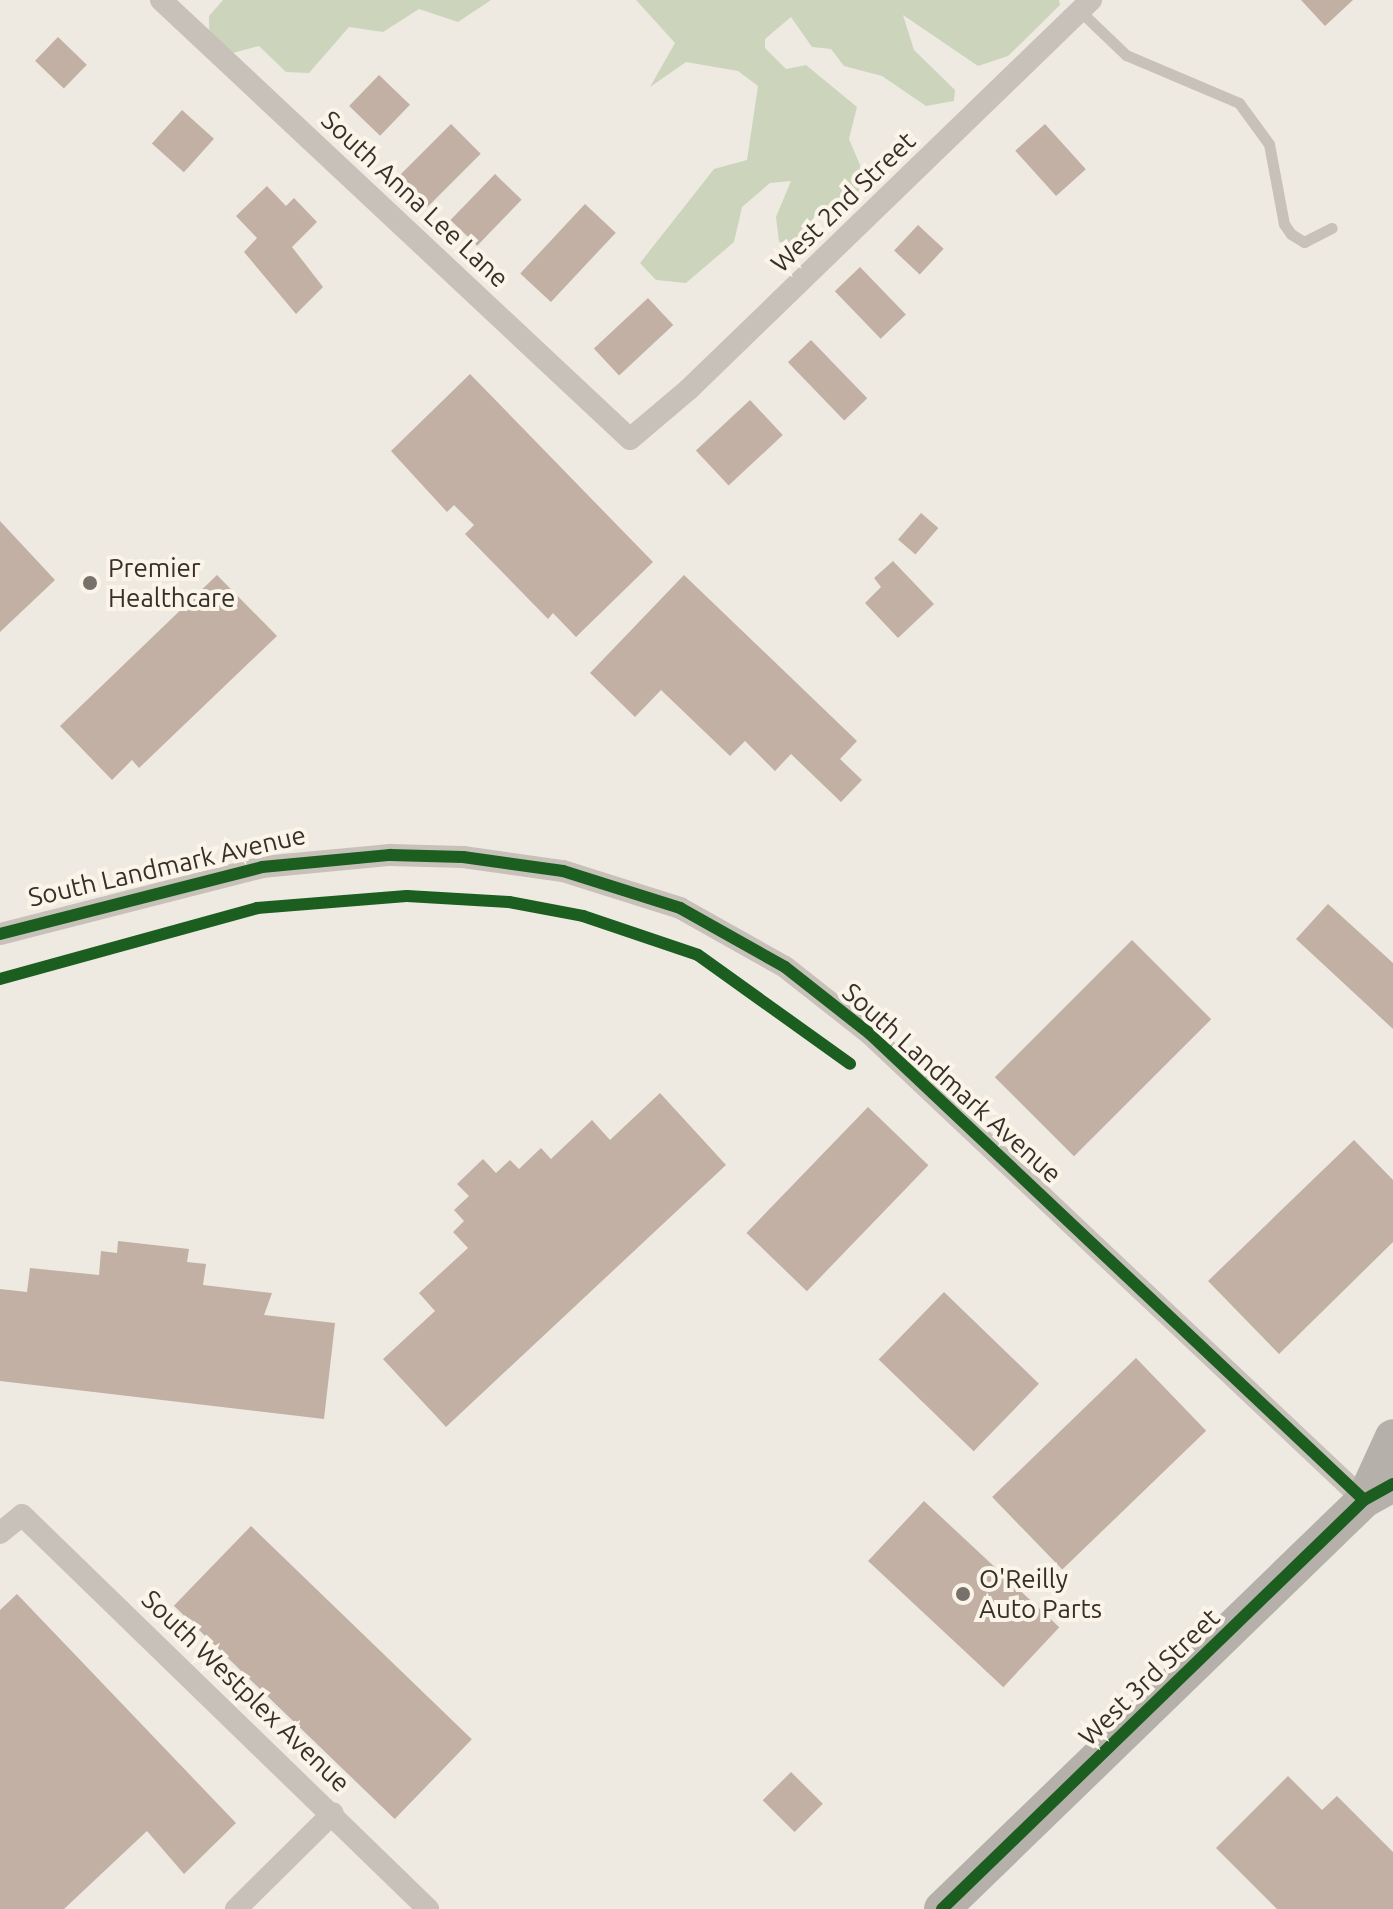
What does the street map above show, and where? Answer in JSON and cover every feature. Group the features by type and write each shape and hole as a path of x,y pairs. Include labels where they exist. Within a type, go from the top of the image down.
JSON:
{"main road":[{"name":"West 3rd Street","path":"942,1909 1378,1492 1393,1437"}],"street":[{"name":"South Anna Lee Lane","path":"161,0 630,439"},
{"name":"West 2nd Street","path":"630,439 698,381 1086,5"},
{"name":"South Landmark Avenue","path":"0,934 262,867 390,855 463,857 563,871 680,908 785,967 870,1034 1378,1492"},
{"name":"South Westplex Avenue","path":"0,1533 22,1515 333,1813 428,1909"},
{"path":"236,1909 333,1813"}],"lane":[{"path":"1086,5 1126,55 1239,103 1269,144 1280,209 1291,234 1304,242 1332,228"}],"green space":[{"path":"223,0 491,0 458,22 419,9 383,32 349,27 309,73 286,72 259,46 210,59 209,16"},
{"path":"636,0 1059,0 1060,5 1008,56 978,66 903,15 914,50 955,90 954,101 926,106 882,76 844,66 831,49 812,47 791,17 765,39 765,48 786,69 806,65 857,107 849,139 860,165 859,190 850,201 818,210 801,244 779,242 776,217 791,181 770,183 742,207 734,242 686,283 656,280 640,263 714,169 747,160 758,86 738,71 686,62 650,87 675,43"}],"building":[{"path":"1301,0 1353,0 1325,26"},
{"path":"58,37 87,65 64,89 35,61"},
{"path":"379,75 410,105 380,136 349,106"},
{"path":"182,110 214,139 184,172 152,143"},
{"path":"451,124 481,154 427,207 397,178"},
{"path":"1045,124 1086,169 1056,196 1015,151"},
{"path":"495,174 522,200 477,246 451,220"},
{"path":"267,186 286,206 294,198 317,222 292,247 323,287 296,314 244,252 257,238 236,216"},
{"path":"585,204 616,233 551,302 520,273"},
{"path":"918,225 944,249 920,274 894,251"},
{"path":"860,267 906,314 881,339 835,291"},
{"path":"648,298 673,325 619,376 594,348"},
{"path":"811,340 867,398 844,420 788,362"},
{"path":"470,374 653,562 576,637 553,613 548,619 465,534 474,525 454,505 447,512 391,451"},
{"path":"750,400 783,435 729,486 696,450"},
{"path":"921,513 938,528 915,555 898,539"},
{"path":"0,521 55,580 0,632"},
{"path":"893,561 934,604 898,638 865,603 881,587 874,578"},
{"path":"217,575 277,636 139,768 132,760 112,780 60,726"},
{"path":"684,575 857,741 840,759 862,780 841,802 791,754 775,771 745,741 730,756 661,690 635,717 590,673"},
{"path":"1328,904 1393,963 1393,1029 1296,939"},
{"path":"1132,940 1211,1019 1074,1156 995,1077"},
{"path":"660,1093 726,1165 446,1427 383,1359 435,1311 419,1293 468,1248 453,1232 464,1221 454,1210 469,1196 457,1184 483,1159 496,1173 510,1160 519,1169 541,1148 551,1159 592,1120 610,1140"},
{"path":"868,1107 928,1165 807,1291 746,1233"},
{"path":"1354,1140 1393,1180 1393,1242 1279,1354 1208,1281"},
{"path":"118,1241 189,1249 187,1262 206,1264 203,1285 272,1293 264,1315 335,1323 324,1419 0,1381 0,1289 27,1292 30,1268 99,1275 101,1251 117,1253"},
{"path":"944,1292 1039,1384 974,1451 879,1360"},
{"path":"1136,1358 1206,1431 1062,1570 992,1497"},
{"name":"O'Reilly Auto Parts","path":"924,1501 1059,1627 1003,1687 868,1561"},
{"path":"251,1526 472,1739 395,1819 174,1606"},
{"path":"17,1594 236,1823 184,1874 147,1831 64,1909 0,1909 0,1610"},
{"path":"791,1772 823,1804 795,1832 763,1800"},
{"path":"1288,1776 1322,1810 1337,1796 1393,1852 1393,1909 1277,1909 1216,1848"}],"cycle path":[{"path":"0,934 262,867 390,855 463,857 563,871 680,908 785,967 870,1034 1364,1500"},
{"path":"0,979 257,908 407,896 509,902 583,916 698,955 850,1064"},
{"path":"942,1909 1364,1500 1393,1484"}],"place":[{"name":"Premier Healthcare","path":"90,583"},
{"name":"O'Reilly Auto Parts","path":"963,1594"}]}
